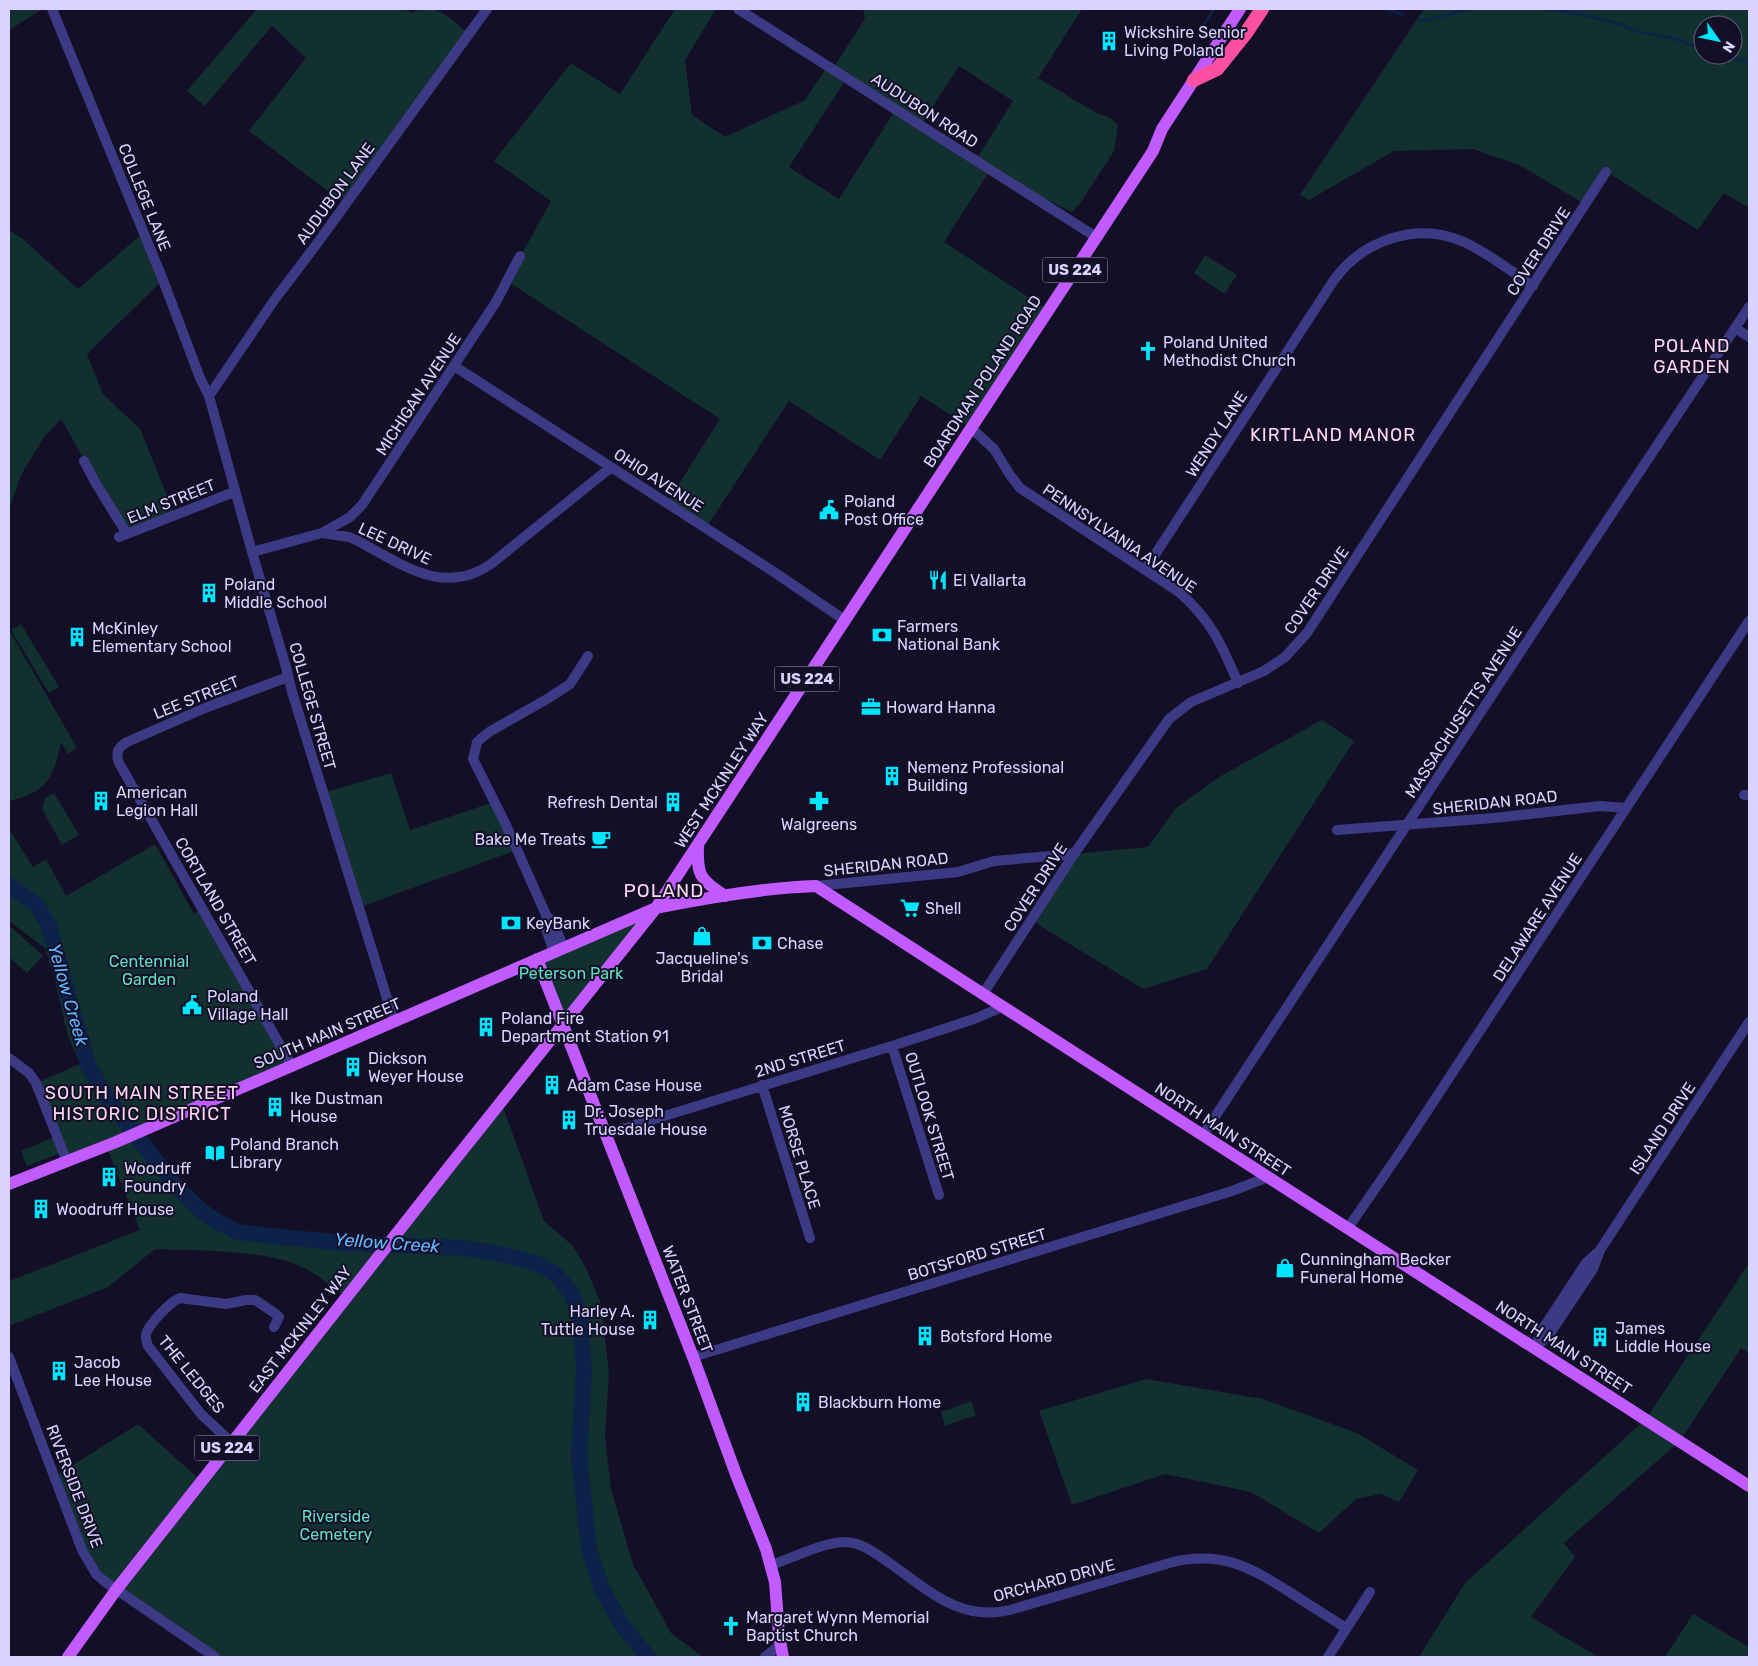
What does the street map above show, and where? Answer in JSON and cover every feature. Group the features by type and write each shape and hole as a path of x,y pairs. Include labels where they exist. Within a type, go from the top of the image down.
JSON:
{"highway":[{"path":"1194,80 1217,70 1262,9"}],"main road":[{"name":"BOARDMAN POLAND ROAD","path":"912,519 1153,152 1162,129 1240,9"},
{"name":"WEST MCKINLEY WAY","path":"656,908 912,519"},
{"path":"698,844 697,863 702,878 725,896"},
{"path":"656,908 725,896 792,887 816,886"},
{"name":"NORTH MAIN STREET","path":"816,886 1749,1486"},
{"name":"SOUTH MAIN STREET","path":"9,1184 116,1142 656,908"},
{"name":"EAST MCKINLEY WAY","path":"68,1657 116,1590 421,1202 656,908"},
{"name":"WATER STREET","path":"537,960 693,1357 740,1485 766,1549 776,1591 776,1607 783,1657"}],"street":[{"name":"COLLEGE LANE","path":"52,9 163,280 200,378 209,396"},
{"name":"AUDUBON LANE","path":"209,396 275,299 332,224 487,9"},
{"name":"AUDUBON ROAD","path":"738,9 1096,237"},
{"name":"COVER DRIVE","path":"983,994 1074,854 1169,719 1191,702 1238,683 1275,665 1308,633 1606,172"},
{"name":"WENDY LANE","path":"1145,570 1334,280 1362,252 1381,241 1397,236 1423,233 1436,234 1476,248 1533,286"},
{"name":"MICHIGAN AVENUE","path":"322,533 350,517 362,505 496,302 520,256"},
{"name":"MASSACHUSETTS AVENUE","path":"1203,1135 1749,307"},
{"path":"1736,328 1749,337"},
{"name":"OHIO AVENUE","path":"454,366 846,620"},
{"name":"COLLEGE STREET","path":"209,396 234,492 288,678 394,1021"},
{"name":"PENNSYLVANIA AVENUE","path":"971,428 994,449 1020,488 1179,592 1203,616 1223,647 1238,683"},
{"name":"ELM STREET","path":"84,461 123,536 234,492"},
{"name":"LEE DRIVE","path":"252,552 322,533 358,540 426,576 446,579 465,577 479,572 491,564 610,468"},
{"name":"DELAWARE AVENUE","path":"1348,1228 1401,1151 1749,621"},
{"path":"559,950 552,920 547,917 506,825 473,759 477,742 489,732 570,684 588,656"},
{"name":"LEE STREET","path":"118,750 127,742 205,708 288,678"},
{"name":"CORTLAND STREET","path":"118,750 119,763 292,1066"},
{"name":"SHERIDAN ROAD","path":"1338,830 1494,818 1600,806 1626,808"},
{"name":"SHERIDAN ROAD","path":"816,886 958,872 994,861 1074,854"},
{"name":"2ND STREET","path":"606,1134 892,1046 974,1019 1002,1007"},
{"name":"ISLAND DRIVE","path":"1535,1348 1549,1335 1592,1269 1600,1250 1749,1022"},
{"name":"OUTLOOK STREET","path":"892,1046 939,1195"},
{"path":"9,1058 29,1073 36,1083 67,1162"},
{"name":"MORSE PLACE","path":"762,1086 810,1238"},
{"name":"BOTSFORD STREET","path":"693,1357 1232,1191 1268,1177"},
{"name":"THE LEDGES","path":"232,1443 201,1414 148,1346 146,1334 148,1328 170,1304 180,1298 226,1304 255,1300 279,1317 274,1327"},
{"name":"RIVERSIDE DRIVE","path":"9,1356 82,1550 96,1574 116,1590 215,1657"},
{"name":"ORCHARD DRIVE","path":"771,1565 832,1544 844,1542 856,1544 872,1550 947,1603 968,1611 989,1613 1010,1610 1173,1562 1194,1558 1213,1558 1254,1570 1346,1628"},
{"path":"1328,1657 1370,1592"},
{"path":"765,1657 781,1644"}],"green space":[{"path":"9,9 43,9 9,30"},
{"path":"257,9 405,9 411,13 427,9 435,10 449,17 469,34 346,205 249,131 306,58 272,26 205,106 187,91"},
{"path":"675,9 716,9 685,60 692,115 725,137 805,100 828,65 833,68 865,19 863,9 1082,9 1038,78 1093,111 1110,118 1118,125 1114,151 1081,202 1072,212 1006,180 990,170 944,242 1048,310 971,428 921,396 880,460 789,401 706,528 667,503 720,419 507,281 551,201 494,161 571,63 620,94","holes":["959,66 1013,101 976,160 921,125","847,78 896,109 839,199 789,167"]},
{"path":"1424,9 1749,9 1749,208 1724,193 1698,230 1607,172 1586,205 1521,166 1473,149 1394,151 1309,200 1300,195"},
{"path":"9,230 24,240 78,289 143,233 163,280 87,354 103,394 140,429 175,515 127,534 61,419 44,437 21,475 9,509"},
{"path":"1205,255 1237,275 1224,294 1194,273"},
{"path":"21,624 59,687 49,693 11,630"},
{"path":"9,630 77,748 68,754 61,742 55,765 46,782 32,793 9,801"},
{"path":"1322,720 1354,741 1207,969 1143,989 1031,920 1074,854 1148,847 1176,808 1219,777"},
{"path":"391,773 410,830 494,802 517,850 360,907 323,793"},
{"path":"54,793 79,835 62,845 42,809 45,798"},
{"path":"9,829 33,867 46,859 66,896 155,844 194,914 203,909 292,1066 136,1133 181,1193 199,1209 223,1225 239,1232 256,1235 388,1245 501,1102 544,1221 573,1246 586,1268 601,1304 609,1374 605,1437 611,1489 633,1564 671,1633 703,1657 215,1657 96,1574 54,1477 138,1424 201,1481 346,1298 311,1272 291,1262 254,1254 155,1249 108,1287 9,1326 9,1281 140,1230 106,1146 67,1162 63,1152 27,1166 21,1151 57,1136 36,1083 80,1064 68,1036 53,972 45,948 9,921"},
{"name":"Peterson Park","path":"656,908 563,1024 537,959"},
{"path":"9,925 43,956 27,973 9,957"},
{"path":"1749,1263 1749,1353 1741,1348 1680,1441 1564,1543 1575,1557 1531,1617 1598,1657 1419,1657 1465,1583 1646,1419"},
{"path":"1146,1379 1263,1399 1357,1433 1418,1470 1399,1502 1381,1494 1356,1499 1319,1533 1251,1492 1165,1474 1072,1505 1039,1411"},
{"path":"971,1401 976,1415 945,1426 941,1412"},
{"path":"1693,1614 1749,1647 1749,1657 1665,1657"}],"waterway":[{"path":"1198,34 1214,9"},
{"path":"1387,9 1403,15"},
{"path":"1419,20 1470,9"},
{"path":"1546,9 1584,15 1620,24 1639,32 1672,38 1693,45"},
{"path":"1743,61 1749,62"},
{"name":"Yellow Creek","path":"9,885 37,905 49,926 88,1065 108,1099 174,1184 199,1209 238,1232 343,1243 464,1248 501,1254 535,1263 556,1274 572,1294 580,1317 584,1370 579,1456 589,1549 602,1589 622,1625 648,1657"}],"place":[{"name":"Wickshire Senior Living Poland","path":"1109,41"},
{"name":"Poland United Methodist Church","path":"1148,351"},
{"name":"Poland Post Office","path":"829,510"},
{"name":"El Vallarta","path":"938,580"},
{"name":"Poland Middle School","path":"209,593"},
{"name":"Farmers National Bank","path":"882,635"},
{"name":"McKinley Elementary School","path":"77,637"},
{"name":"Howard Hanna","path":"871,707"},
{"name":"Nemenz Professional Building","path":"892,776"},
{"name":"American Legion Hall","path":"101,801"},
{"name":"Walgreens","path":"819,801"},
{"name":"Refresh Dental","path":"673,802"},
{"name":"Bake Me Treats","path":"601,839"},
{"name":"Shell","path":"910,908"},
{"name":"KeyBank","path":"511,923"},
{"name":"Jacqueline's Bridal","path":"702,936"},
{"name":"Chase","path":"762,943"},
{"name":"Poland Village Hall","path":"192,1005"},
{"name":"Poland Fire Department Station 91","path":"486,1027"},
{"name":"Dickson Weyer House","path":"353,1067"},
{"name":"Adam Case House","path":"552,1085"},
{"name":"Ike Dustman House","path":"275,1107"},
{"name":"Dr. Joseph Truesdale House","path":"569,1120"},
{"name":"Poland Branch Library","path":"215,1153"},
{"name":"Woodruff Foundry","path":"109,1177"},
{"name":"Woodruff House","path":"41,1209"},
{"name":"Cunningham Becker Funeral Home","path":"1285,1268"},
{"name":"Harley A. Tuttle House","path":"650,1320"},
{"name":"Botsford Home","path":"925,1336"},
{"name":"James Liddle House","path":"1600,1337"},
{"name":"Jacob Lee House","path":"59,1371"},
{"name":"Blackburn Home","path":"803,1402"},
{"name":"Margaret Wynn Memorial Baptist Church","path":"731,1626"}],"district":[{"name":"POLAND GARDEN","path":"1692,356"},
{"name":"KIRTLAND MANOR","path":"1333,435"},
{"name":"POLAND","path":"664,890"},
{"name":"SOUTH MAIN STREET HISTORIC DISTRICT","path":"142,1103"}],"park label":[{"name":"Centennial Garden","path":"149,970"},
{"name":"Riverside Cemetery","path":"336,1525"}]}
